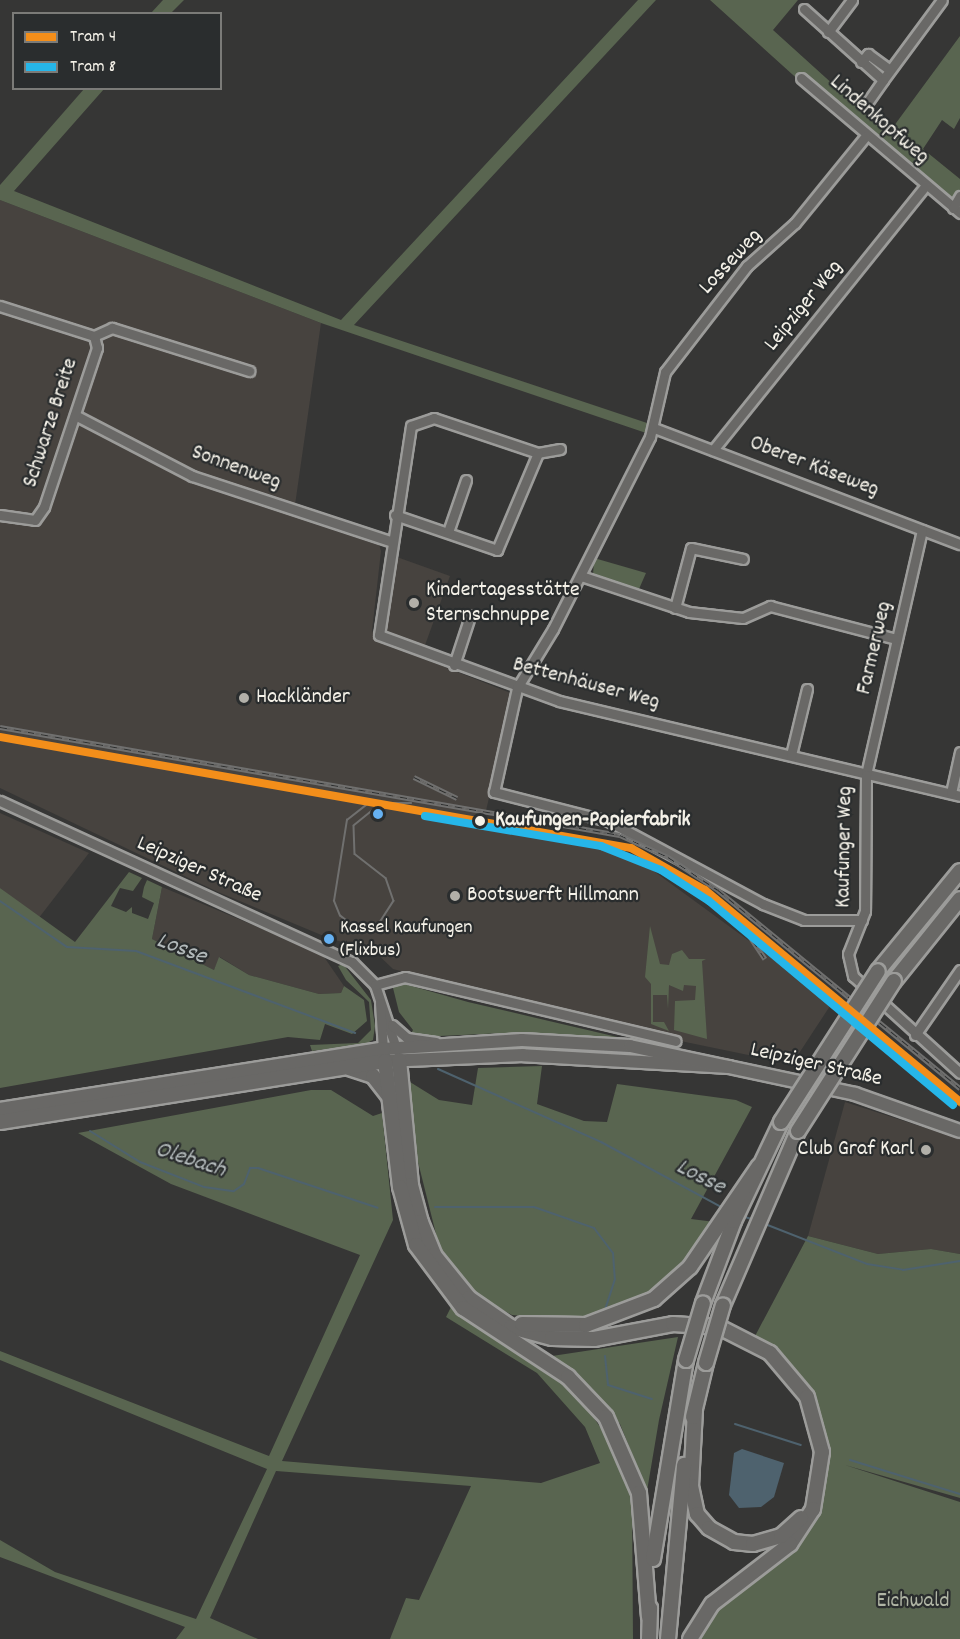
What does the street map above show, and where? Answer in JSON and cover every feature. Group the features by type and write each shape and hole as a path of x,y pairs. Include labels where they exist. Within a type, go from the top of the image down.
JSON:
{"highway":[{"path":"480,1314 547,1327 616,1317 666,1291 708,1243 759,1166 781,1122 878,971 960,871"},
{"path":"668,1639 675,1529 694,1410 723,1305 742,1253 798,1131 894,981 960,899"},
{"path":"391,1055 411,1185 421,1222 451,1280 480,1314 558,1345 684,1328 717,1332 758,1350 797,1389 816,1442 811,1496 789,1531 763,1543 743,1544 717,1534 702,1521 691,1485 694,1410"},
{"path":"0,1122 68,1116 391,1055"},
{"path":"391,1055 388,1095 400,1186 416,1245 442,1287 568,1377 590,1396 618,1436 639,1493 649,1639"},
{"path":"0,1110 391,1055"},
{"path":"341,1066 372,1076 388,1095"},
{"path":"649,1617 660,1494 686,1360 703,1303 746,1185"},
{"path":"480,1314 518,1329 566,1340 673,1324 719,1327 770,1353 801,1387 821,1441 821,1476 813,1509 790,1544 712,1604 690,1639"}],"main road":[{"name":"Leipziger Straße","path":"391,1055 444,1044 630,1046 895,1104 960,1131"},
{"name":"Leipziger Straße","path":"391,1055 523,1055 729,1067"}],"street":[{"path":"828,32 852,0"},
{"path":"867,103 942,0"},
{"path":"804,9 883,80"},
{"path":"861,62 868,54 890,70"},
{"name":"Lindenkopfweg","path":"801,78 865,137 957,211"},
{"name":"Losseweg","path":"494,792 517,688 581,576 654,428 661,384 680,352 747,266 795,223 865,137"},
{"name":"Leipziger Weg","path":"713,450 925,186"},
{"path":"957,211 960,196"},
{"name":"Schwarze Breite","path":"0,306 94,336 112,328 249,371"},
{"name":"Schwarze Breite","path":"0,515 35,520 75,415 97,348 94,336"},
{"name":"Sonnenweg","path":"75,415 192,476 390,541"},
{"path":"390,541 406,434 418,420 455,423 538,453 560,449"},
{"name":"Oberer Käseweg","path":"654,428 960,544"},
{"path":"395,515 448,532 489,549 504,544 538,453"},
{"path":"448,532 466,480"},
{"name":"Farmerweg","path":"866,775 922,530"},
{"name":"Bettenhäuser Weg","path":"390,541 378,632 384,639 517,688 866,775 956,795"},
{"path":"675,608 691,549 743,559"},
{"path":"581,576 675,608 737,618 770,606 897,639"},
{"path":"453,665 470,616"},
{"path":"791,755 807,689"},
{"path":"956,795 960,752"},
{"name":"Kaufunger Weg","path":"494,792 608,820 763,904 804,920 862,920 866,775"},
{"name":"Leipziger Straße","path":"0,801 336,953 375,985 390,1023 391,1055"},
{"path":"862,920 848,954 853,975 929,1050 960,1073"},
{"path":"915,1035 960,970"},
{"path":"375,985 405,977 607,1027 676,1041"},
{"name":"Leipziger Straße","path":"380,997 391,1055"},
{"path":"390,1023 407,1038 444,1044"}],"shaded area":[{"path":"0,200 321,323 295,505 375,531 381,551 372,631 379,641 513,694 482,828 629,853 771,957 830,1006 792,1064 637,1032 393,969 373,950 331,939 218,892 0,788"},
{"name":"Kindertagesstätte Sternschnuppe","path":"394,556 450,576 424,648 384,633"},
{"path":"0,813 89,853 38,919 0,888"},
{"path":"162,887 322,954 344,986 341,993 319,994 249,975 220,957 214,970 152,939"},
{"path":"845,1102 960,1139 960,1254 931,1249 878,1254 808,1236"}],"green space":[{"path":"163,0 184,0 172,12 152,12"},
{"path":"638,0 656,0 354,325 653,425 652,435 321,323 0,200 0,185 83,90 103,90 14,191 341,320"},
{"path":"710,0 798,0 773,30 888,134 960,36 960,118 954,129 942,120 923,149 960,179 960,208 803,84"},
{"path":"594,558 646,573 639,589 593,575"},
{"path":"129,872 142,878 133,891 120,888 111,906 126,912 132,907 132,913 148,919 154,903 142,897 147,880 162,887 152,939 214,970 219,957 249,975 319,994 341,993 344,986 364,1000 367,1021 352,1034 325,1024 320,1040 288,1037 0,1088 0,888 75,942"},
{"path":"650,926 660,964 669,965 672,954 682,950 689,959 706,959 702,961 707,1039 674,1030 675,1001 695,1000 696,986 684,985 683,991 669,985 668,1009 667,995 653,995 653,1022 664,1022 669,1031 651,1024 651,984 645,977"},
{"path":"343,964 371,1000 375,1026 373,1040 365,1044 312,1051 310,1045 358,1043 371,1030 369,1002 346,980 338,966"},
{"path":"397,982 468,1002 643,1043 505,1033 418,1037 410,1035 413,1030 399,1012 392,984"},
{"path":"542,1066 537,1104 584,1121 607,1122 617,1084 736,1100 752,1107 691,1219 715,1222 698,1249 673,1279 630,1305 578,1321 512,1315 478,1296 439,1246 418,1162 410,1082 439,1100 472,1105 478,1068"},
{"path":"311,1090 331,1090 373,1116 382,1113 393,1220 282,1461 541,1483 600,1463 585,1427 537,1373 446,1317 452,1305 579,1396 617,1452 632,1496 633,1639 390,1639 406,1598 419,1600 471,1486 276,1471 210,1618 258,1639 176,1639 185,1627 0,1557 0,1540 55,1572 196,1619 267,1469 0,1360 0,1351 269,1456 360,1255 171,1184 78,1133"},
{"name":"Eichwald","path":"808,1236 878,1254 931,1249 960,1254 960,1498 845,1465 960,1502 960,1639 695,1639 715,1607 758,1573 822,1494 826,1464 818,1416 754,1338"},
{"path":"678,1337 659,1420 647,1491 620,1424 595,1393 552,1356"}],"water":[{"path":"742,1449 784,1463 774,1497 761,1507 739,1508 729,1495 734,1453"}],"waterway":[{"name":"Losse","path":"0,901 67,947 136,951 355,1033"},
{"name":"Losse","path":"438,1069 601,1142 723,1208"},
{"name":"Olebach","path":"90,1131 140,1162 204,1187 234,1191 244,1184 250,1168 258,1168 378,1208"},
{"name":"Olebach","path":"435,1207 534,1207 594,1228 613,1253 615,1279 605,1309"},
{"name":"Losse","path":"742,1216 754,1220"},
{"name":"Losse","path":"765,1224 867,1264 903,1270 960,1261"},
{"name":"Olebach","path":"605,1356 608,1385 652,1399"},
{"name":"Olebach","path":"735,1424 801,1445"},
{"name":"Olebach","path":"850,1460 960,1494"}],"tram line":[{"name":"4","path":"0,737 631,848 705,890 960,1102"},
{"path":"409,807 376,808 354,826 355,854 386,878 394,901 379,924 353,926 340,916 334,901 347,820 369,803 411,803"},
{"name":"8","path":"425,816 601,846 661,870 709,901 953,1105"}],"railway":[{"path":"0,727 620,835 668,857 718,890 960,1088"},
{"path":"414,777 457,798"},
{"path":"640,856 693,888 745,929 765,959"},
{"path":"759,941 800,974"}],"place":[{"name":"Kindertagesstätte Sternschnuppe","path":"414,603"},
{"name":"Hackländer","path":"244,698"},
{"name":"Kaufungen-Papierfabrik","path":"480,821"},
{"name":"Bootswerft Hillmann","path":"455,896"},
{"name":"Kassel Kaufungen (Flixbus)","path":"329,939"},
{"name":"Club Graf Karl","path":"926,1150"}]}
